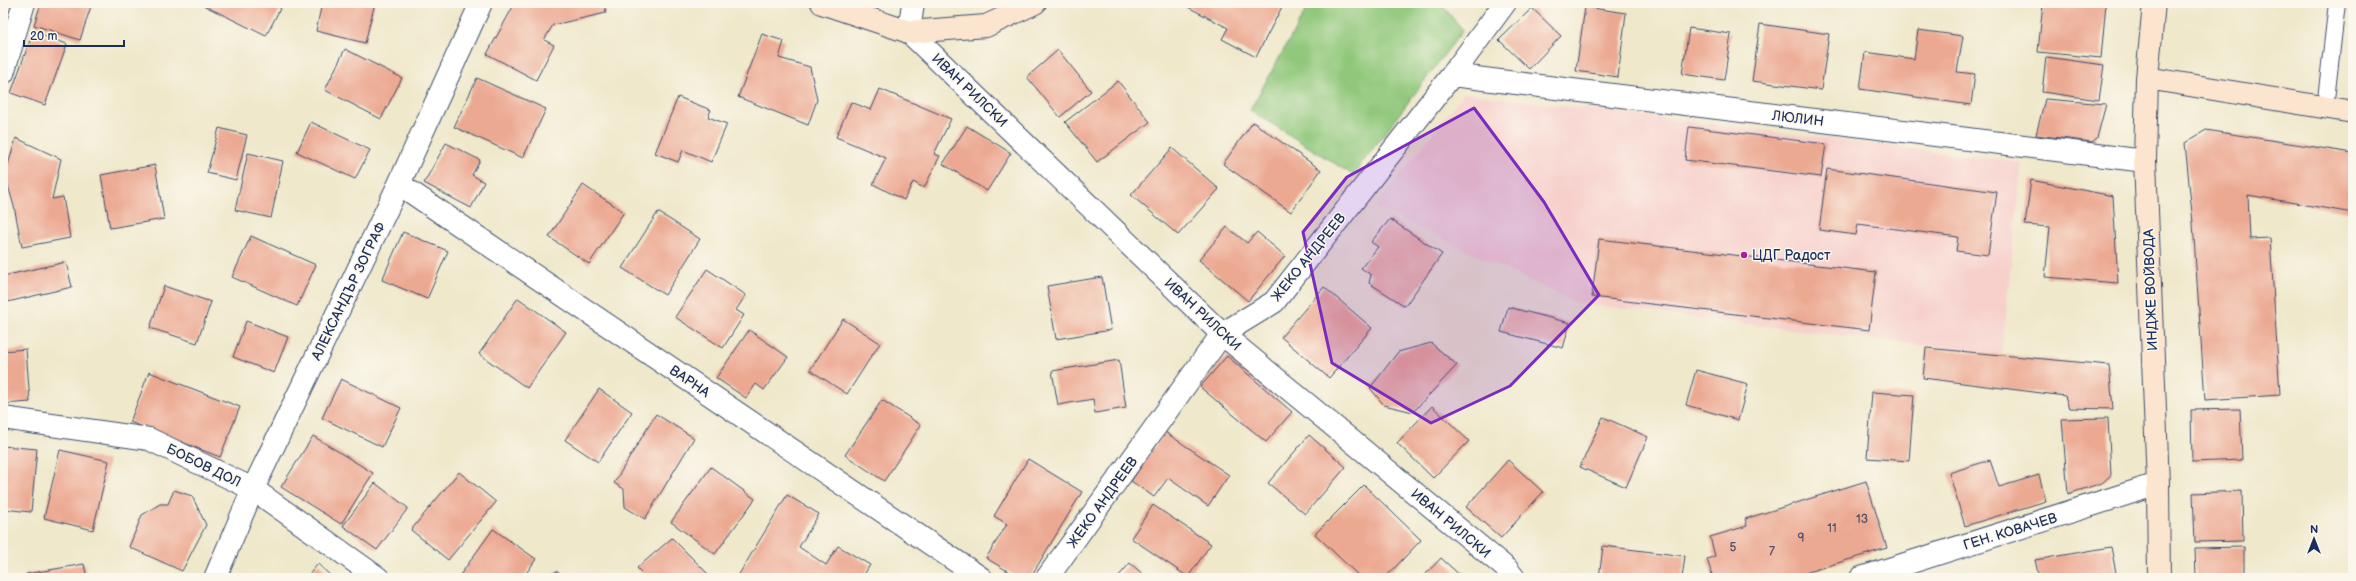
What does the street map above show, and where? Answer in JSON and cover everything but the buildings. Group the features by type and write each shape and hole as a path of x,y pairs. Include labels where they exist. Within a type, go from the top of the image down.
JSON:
{"street":[{"path":"3,74 24,3"},
{"name":"АЛЕКСАНДЪР ЗОГРАФ","path":"215,578 253,489 399,184 481,3"},
{"path":"822,3 910,32 986,26 1035,3"},
{"path":"910,32 913,3"},
{"name":"ЖЕКО АНДРЕЕВ","path":"1047,578 1222,334 1274,302 1452,75 1505,3"},
{"name":"ИНДЖЕ ВОЙВОДА","path":"2154,3 2147,78 2145,161 2158,484 2159,578"},
{"name":"ИВАН РИЛСКИ","path":"910,32 1222,334 1507,569 1514,578"},
{"name":"ЛЮЛИН","path":"1452,75 2145,161"},
{"path":"2147,78 2353,112"},
{"name":"ВАРНА","path":"399,184 981,578"},
{"name":"БОБОВ ДОЛ","path":"3,418 149,439 253,489 378,578"},
{"name":"ГЕН. КОВАЧЕВ","path":"1861,578 2158,484"}],"lane":[{"path":"2325,108 2337,3"}],"highlighted area":[{"path":"1474,108 1544,202 1599,295 1510,386 1431,423 1332,363 1303,232 1347,177"}],"shaded area":[{"name":"ЦДГ Радост","path":"1464,93 2022,163 2001,355 1576,303 1376,207"}],"green space":[{"path":"1310,3 1440,3 1463,30 1353,175 1250,110"}],"place":[{"name":"ЦДГ Радост","path":"1744,255"}]}
